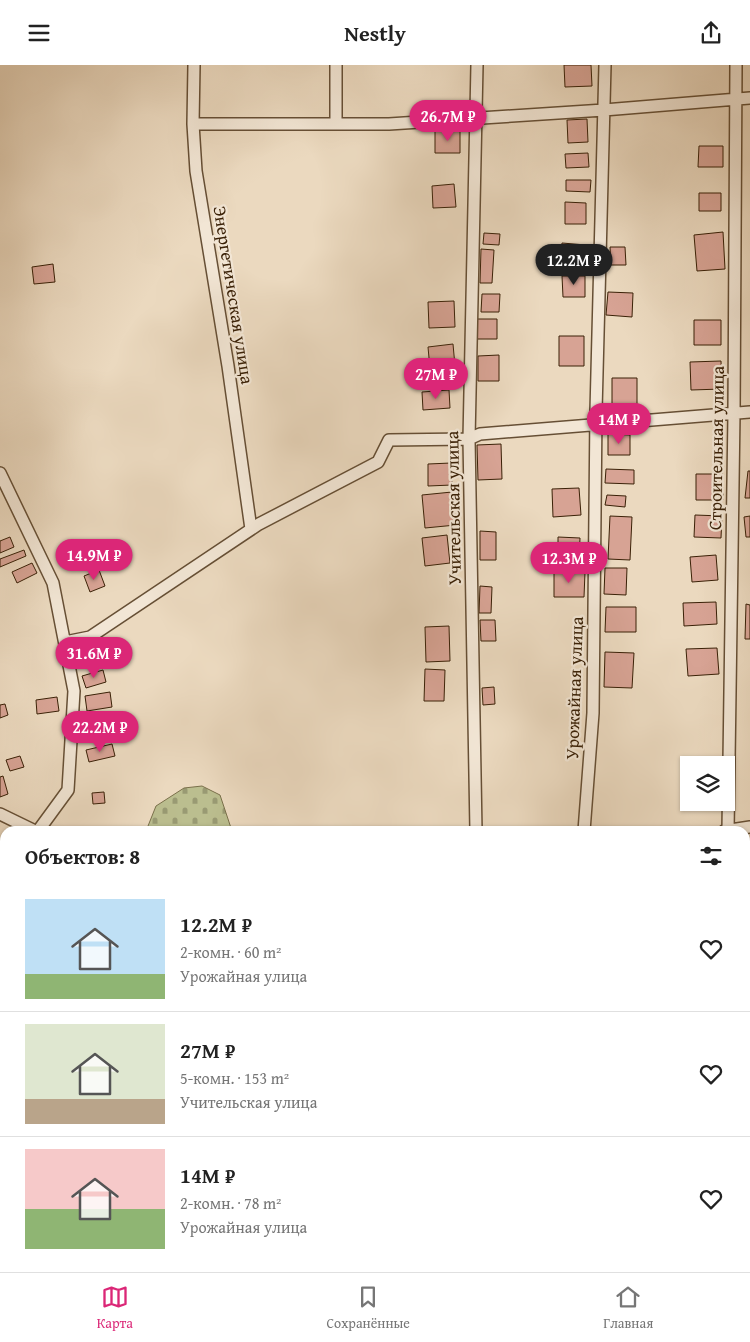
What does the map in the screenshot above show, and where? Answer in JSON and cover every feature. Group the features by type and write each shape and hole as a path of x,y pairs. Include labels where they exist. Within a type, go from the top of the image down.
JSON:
{"street":[{"name":"Энергетическая улица","path":"194,65 192,124 196,171 228,366 251,529"},
{"path":"336,65 336,124"},
{"name":"Учительская улица","path":"476,826 469,439 477,65"},
{"name":"Урожайная улица","path":"584,826 593,713 596,425 604,65"},
{"name":"Строительная улица","path":"726,826 734,413 736,65"},
{"path":"192,124 389,124 750,97"},
{"path":"65,642 90,637 259,524 378,461 389,440 469,439 480,434 750,413"},
{"path":"0,473 53,583 74,691 68,790 40,826"},
{"path":"0,813 26,826"}],"green space":[{"path":"202,786 220,795 230,826 148,826 156,806 184,788"}],"building":[{"path":"564,65 591,65 592,86 565,87"},
{"path":"587,119 588,142 568,143 567,120"},
{"path":"435,131 460,131 460,153 435,153"},
{"path":"699,146 723,146 723,167 698,167"},
{"path":"588,153 589,167 566,168 565,154"},
{"path":"566,180 591,180 590,192 566,191"},
{"path":"454,184 456,207 433,208 432,186"},
{"path":"699,193 721,193 721,211 699,211"},
{"path":"565,202 586,203 586,224 565,224"},
{"path":"723,232 725,269 697,271 694,235"},
{"path":"484,233 500,234 499,245 483,244"},
{"path":"562,243 586,245 584,266 560,264"},
{"path":"610,247 625,247 626,265 611,265"},
{"path":"481,249 494,250 492,283 480,283"},
{"path":"53,264 55,282 34,284 32,267"},
{"path":"562,276 585,276 585,297 563,297"},
{"path":"608,292 633,293 632,317 606,315"},
{"path":"482,294 500,294 499,312 481,312"},
{"path":"454,301 455,327 429,328 428,302"},
{"path":"477,319 497,319 497,339 477,339"},
{"path":"694,320 721,320 721,345 694,345"},
{"path":"559,336 584,336 584,366 559,366"},
{"path":"453,344 455,366 430,369 428,347"},
{"path":"499,355 499,381 478,381 478,356"},
{"path":"721,361 722,389 691,390 690,362"},
{"path":"612,378 637,378 637,405 612,405"},
{"path":"449,390 450,408 423,410 422,392"},
{"path":"608,434 630,435 630,455 608,455"},
{"path":"501,444 502,479 478,480 477,445"},
{"path":"451,463 452,485 428,486 428,464"},
{"path":"606,469 634,470 634,484 605,483"},
{"path":"748,471 750,471 750,498 745,498"},
{"path":"696,474 723,474 723,500 696,500"},
{"path":"579,488 581,515 553,517 552,489"},
{"path":"452,492 456,525 425,528 422,495"},
{"path":"607,495 626,496 625,507 605,505"},
{"path":"695,515 722,516 721,538 694,537"},
{"path":"610,516 632,517 630,560 608,559"},
{"path":"750,516 750,537 746,537 744,517"},
{"path":"480,531 496,532 496,560 480,560"},
{"path":"447,535 450,563 425,566 422,538"},
{"path":"10,537 14,547 0,553 0,541"},
{"path":"558,537 580,538 579,561 558,561"},
{"path":"24,550 26,556 0,567 0,559"},
{"path":"716,555 718,580 692,582 690,557"},
{"path":"32,563 37,573 17,583 12,572"},
{"path":"605,568 627,568 626,595 604,594"},
{"path":"99,570 105,586 90,592 84,576"},
{"path":"554,571 585,572 584,597 554,597"},
{"path":"480,586 492,587 491,613 479,613"},
{"path":"716,602 717,624 684,626 683,603"},
{"path":"746,604 750,605 750,639 745,639"},
{"path":"606,607 636,607 636,632 605,632"},
{"path":"480,620 495,620 496,641 481,641"},
{"path":"449,626 450,661 426,662 425,627"},
{"path":"97,646 102,662 82,668 77,651"},
{"path":"717,648 719,674 688,676 686,649"},
{"path":"605,652 634,653 632,688 604,687"},
{"path":"425,669 445,670 444,701 424,701"},
{"path":"103,670 106,682 86,688 82,676"},
{"path":"494,687 495,704 483,705 482,688"},
{"path":"110,692 112,707 87,711 85,696"},
{"path":"57,697 59,711 37,714 36,700"},
{"path":"5,704 8,715 0,718 0,705"},
{"path":"112,744 115,756 89,762 86,750"},
{"path":"20,756 24,767 10,771 6,760"},
{"path":"3,776 8,794 0,797 0,777"},
{"path":"104,792 105,803 93,804 92,793"}]}
